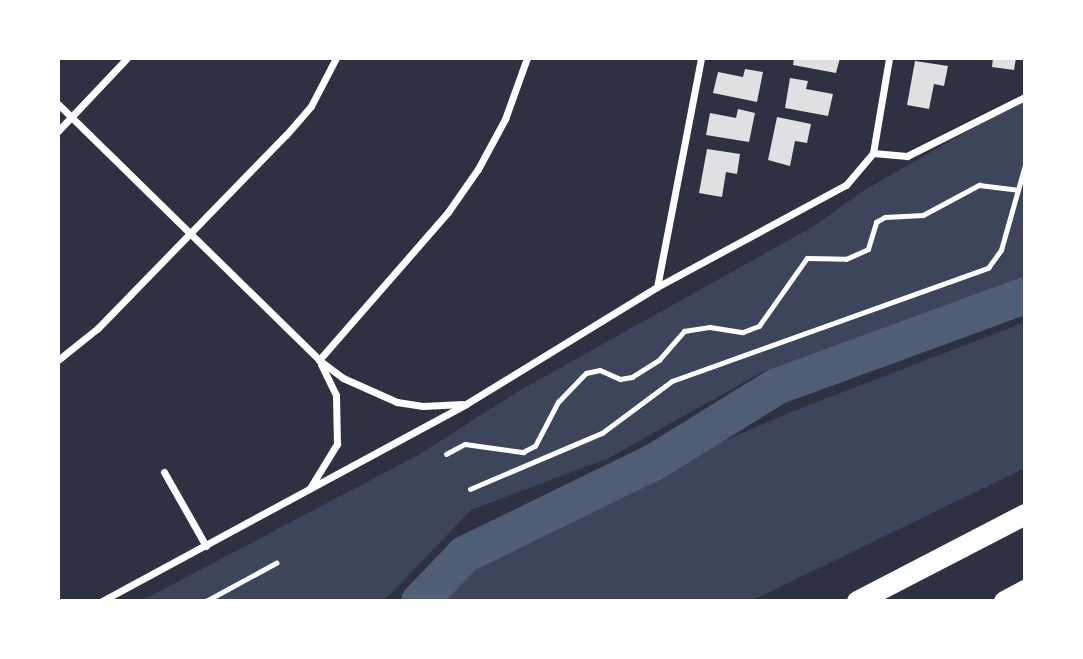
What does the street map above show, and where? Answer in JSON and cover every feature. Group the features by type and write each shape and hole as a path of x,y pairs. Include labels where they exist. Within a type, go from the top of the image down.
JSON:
{"highway":[{"path":"857,601 1025,514"},
{"path":"1004,601 1025,590"}],"street":[{"path":"58,131 127,58"},
{"path":"58,360 98,328 191,234 310,106 336,58"},
{"path":"319,360 448,212 478,169 505,119 527,58"},
{"path":"657,287 701,58"},
{"path":"102,601 466,404 657,287 846,185 873,153 890,58"},
{"path":"873,153 907,156 1025,97"},
{"path":"58,104 319,360 343,378 397,402 423,406 466,404"},
{"path":"307,491 326,467 338,431 336,395 319,360"},
{"path":"164,472 206,546"}],"path":[{"path":"470,489 602,433 672,381 988,268 1001,250 1025,165"},
{"path":"446,454 465,444 523,452 535,446 558,402 586,373 600,370 620,379 632,377 659,360 684,331 710,327 743,332 759,326 807,258 846,259 868,249 876,222 885,217 923,215 979,185 1018,190"},
{"path":"206,601 276,563"}],"shaded area":[{"path":"1025,98 1025,278 762,372 609,458 471,510 384,601 141,601 420,454 517,392 814,226 863,191"},
{"path":"1025,322 1025,468 751,601 422,601 498,537 796,410"}],"building":[{"path":"794,58 840,58 836,73 793,65"},
{"path":"993,58 1016,58 1014,70 992,67"},
{"path":"915,61 948,66 944,86 934,84 929,109 907,105"},
{"path":"745,69 763,72 757,102 713,93 718,72 743,77"},
{"path":"790,78 808,81 806,89 833,94 828,116 785,108"},
{"path":"738,109 755,113 749,142 706,135 710,113 736,118"},
{"path":"777,117 811,124 807,143 795,141 790,166 768,160"},
{"path":"707,149 740,154 737,174 726,172 722,197 699,193"}],"waterway":[{"path":"419,601 464,554 653,462 776,386 1025,295"}]}
